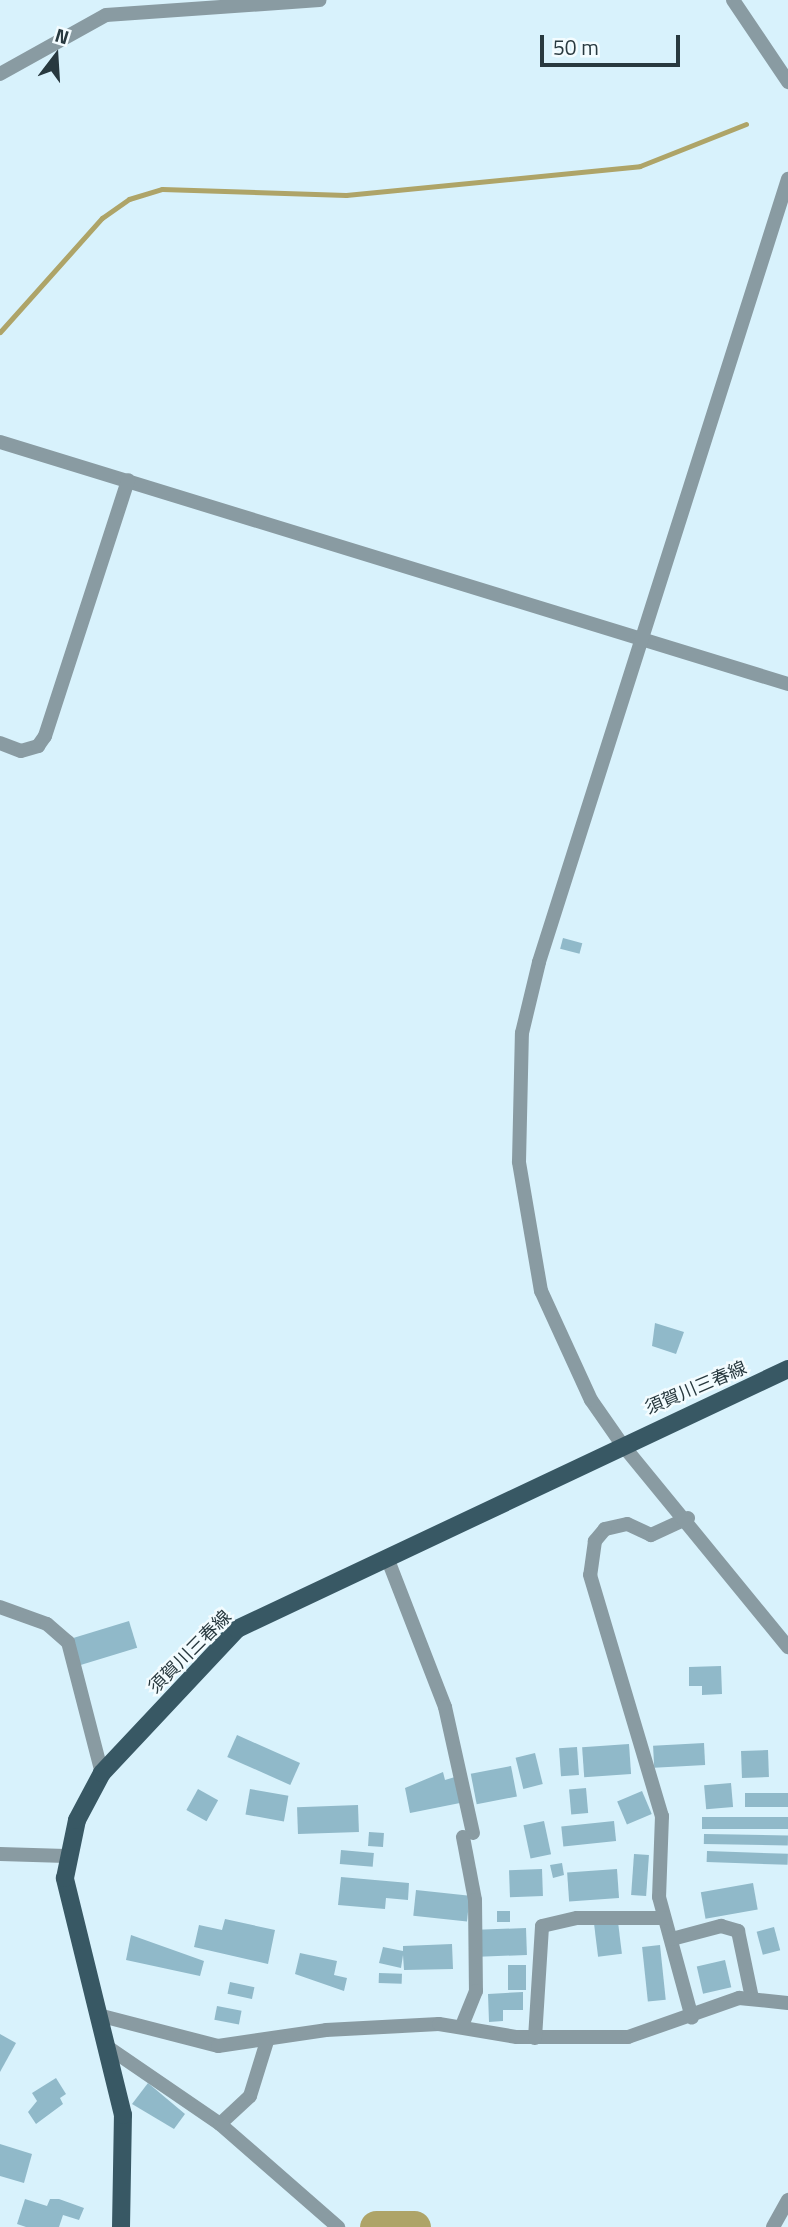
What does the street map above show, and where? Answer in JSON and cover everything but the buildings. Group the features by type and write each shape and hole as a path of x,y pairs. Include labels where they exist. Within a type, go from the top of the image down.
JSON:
{"main road":[{"name":"須賀川三春線","path":"121,2227 123,2115 102,2016 68,1901 66,1856 102,1773 237,1629 388,1560 621,1443 788,1369"}],"street":[{"path":"0,74 106,15 319,0"},
{"path":"733,0 788,82"},
{"path":"788,179 539,962 518,1076 523,1207 541,1291 591,1400 621,1443 688,1518 788,1647"},
{"path":"0,442 788,684"},
{"path":"0,743 21,751 38,746 45,736 128,480"},
{"path":"688,1518 651,1535 627,1524 605,1529 595,1541 590,1575 662,1816 664,1918 692,2018"},
{"path":"388,1560 445,1707 468,1835 475,1900 476,1991 463,2024"},
{"path":"0,1607 47,1624 68,1643 102,1773"},
{"path":"0,1854 66,1856"},
{"path":"535,2038 542,1926 566,1919 664,1918"},
{"path":"672,1939 721,1926 738,1931 752,1998"},
{"path":"102,2016 195,2043 267,2041 326,2029 463,2024 535,2038 628,2037 752,1998 788,2003"},
{"path":"219,2124 250,2096 267,2041"},
{"path":"109,2048 219,2124 338,2227"},
{"path":"773,2227 788,2200"}],"waterway":[{"path":"0,332 102,218 129,199 162,189 346,195 640,166 746,124"},
{"path":"376,2227 414,2227"}]}
